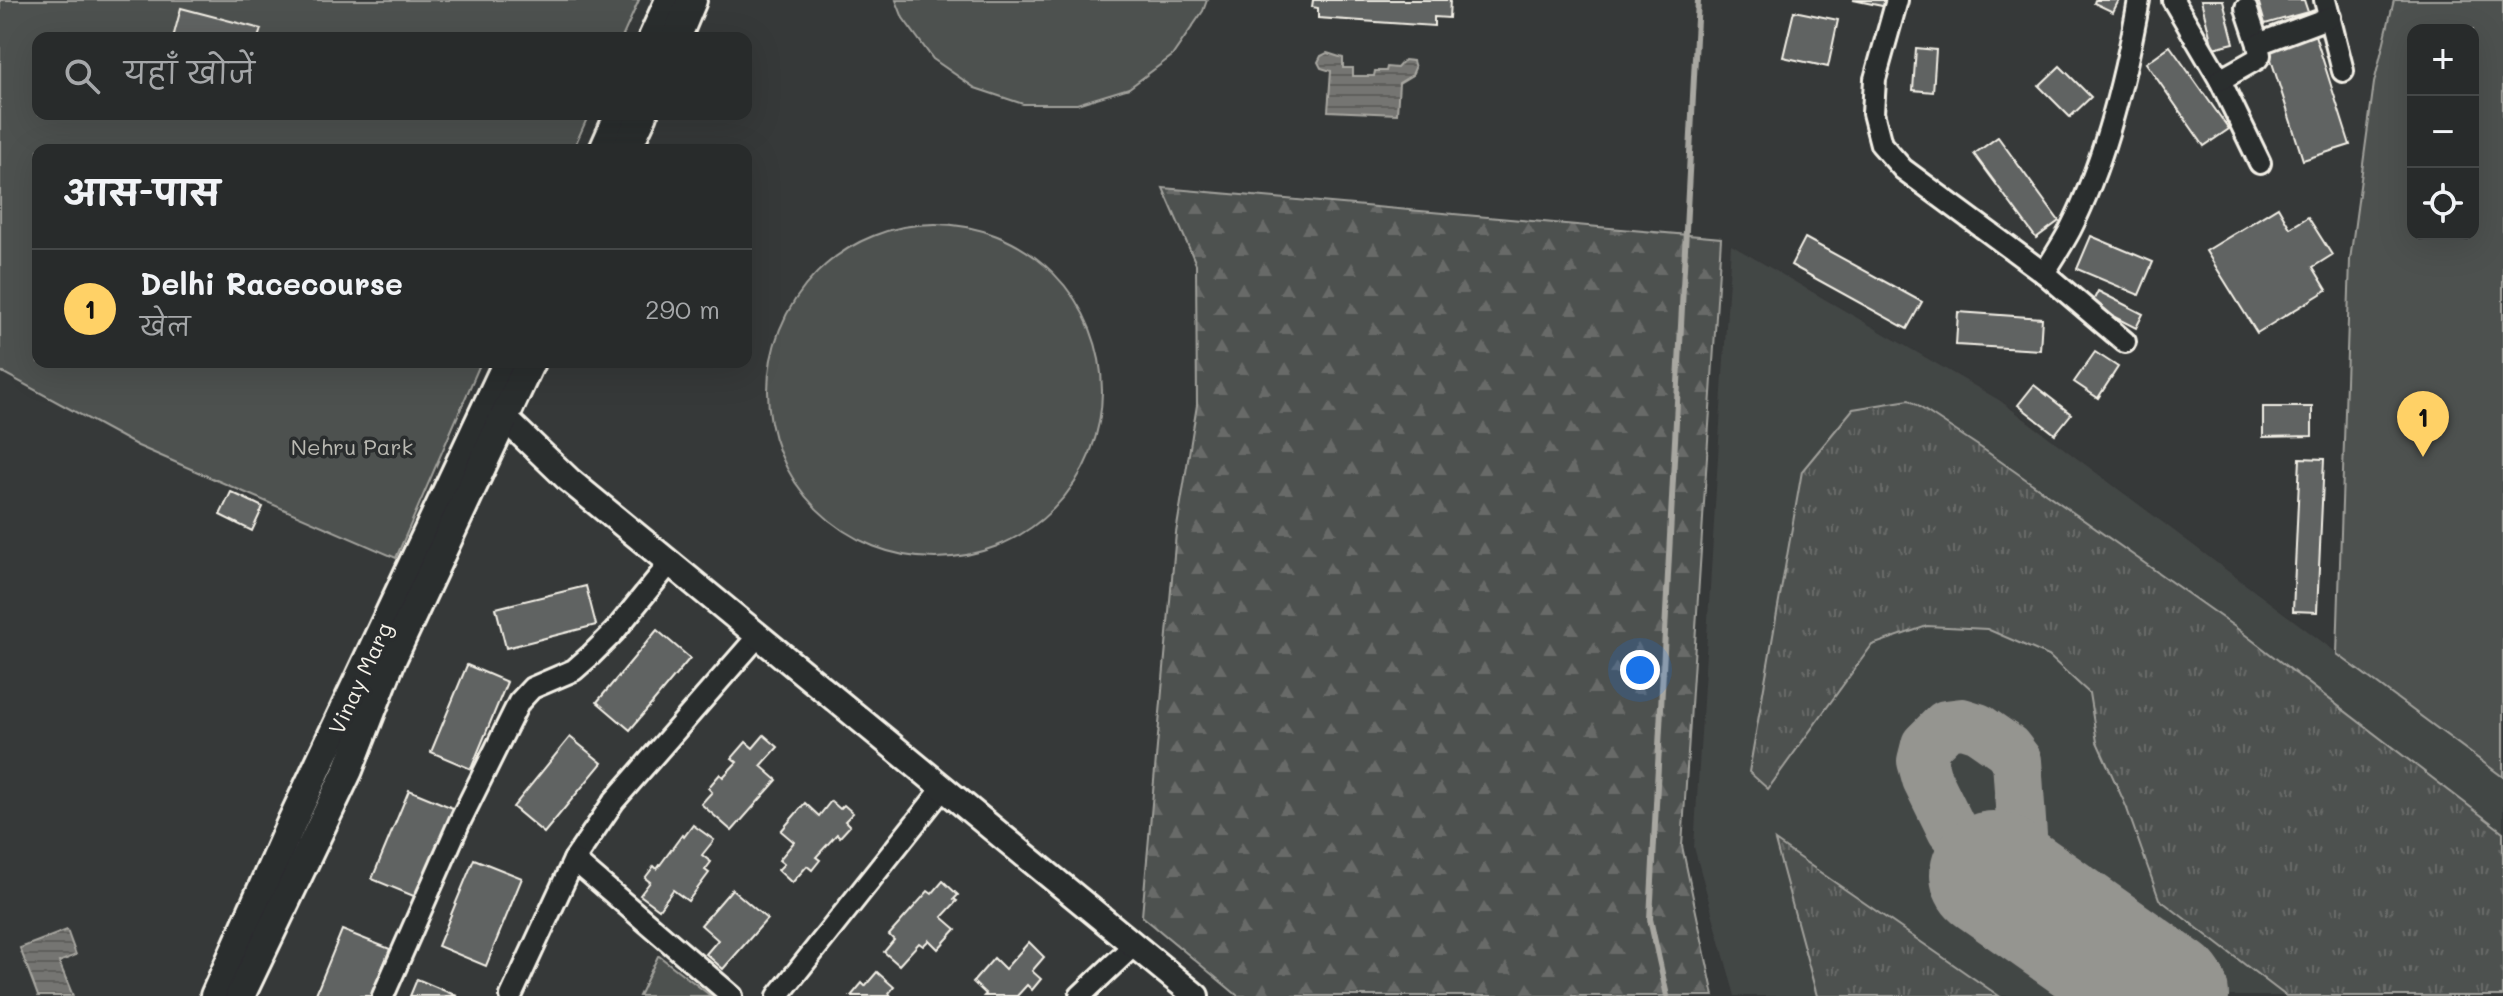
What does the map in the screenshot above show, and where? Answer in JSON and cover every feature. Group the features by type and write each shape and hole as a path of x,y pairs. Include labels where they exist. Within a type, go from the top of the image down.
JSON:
{"main road":[{"path":"656,32 670,0"},
{"path":"679,32 692,0"},
{"path":"607,144 617,120"},
{"path":"629,144 640,120"},
{"name":"Vinay Marg","path":"240,996 348,770 497,410 507,368"},
{"name":"Vinay Marg","path":"215,996 291,824 497,410 526,368"}],"street":[{"path":"1897,0 1875,79 1873,113 1881,144 1903,169 2044,273 2125,342"},
{"path":"2044,273 2070,230 2093,176 2118,92 2139,0"},
{"path":"2173,0 2220,80 2260,163"},
{"path":"2220,80 2260,55 2246,8"},
{"path":"2258,44 2328,8 2343,71"},
{"path":"497,410 569,480 1196,996"},
{"path":"383,996 460,821 519,702 532,688 574,670 591,655 614,632 670,563"},
{"path":"511,996 574,860 614,801 759,635"},
{"path":"778,996 944,787"},
{"path":"574,860 732,996"},
{"path":"1080,996 1134,945"}],"shaded area":[{"path":"1327,53 1343,58 1343,68 1353,68 1353,76 1374,76 1375,71 1397,68 1404,60 1413,61 1415,68 1412,75 1399,83 1397,114 1328,111 1331,71 1321,68 1318,62"},
{"path":"1731,245 1999,400 2503,777 2503,996 1735,996 1694,847"},
{"path":"67,930 76,955 59,962 73,996 38,996 20,948"}],"green space":[{"name":"Nehru Park","path":"0,0 639,0 625,32 32,32 32,120 586,120 576,144 32,144 32,368 478,368 396,558 138,446 0,371"},
{"path":"896,0 1207,0 1203,11 1172,56 1129,88 1077,104 1023,104 975,88 933,59 903,18"},
{"path":"2394,0 2503,0 2503,777 2337,654 2350,260 2374,83"},
{"path":"1163,188 1721,238 1682,846 1714,996 1238,996 1142,916 1176,533 1197,405 1196,264"},
{"path":"935,224 968,227 999,237 1028,252 1053,273 1074,298 1089,327 1099,358 1102,391 1099,424 1089,455 1074,484 1053,509 1028,530 999,545 968,555 935,558 902,555 871,545 842,530 817,509 796,484 781,455 771,424 768,391 771,358 781,327 796,298 817,273 842,252 871,237 902,227"},
{"path":"1909,400 2235,627 2503,832 2503,996 2286,996 2159,899 2126,806 2097,742 2089,693 2049,656 1987,629 1927,626 1872,645 1768,789 1749,772 1802,471 1853,409"},
{"path":"1775,841 1999,996 1817,996"},
{"path":"659,956 711,996 639,996"}],"building":[{"path":"1313,0 1450,0 1449,18 1434,17 1434,26 1318,18 1318,8 1312,7"},
{"path":"1853,0 1888,0 1887,7"},
{"path":"2095,0 2119,0 2113,12 2094,3"},
{"path":"2201,0 2223,0 2234,43 2213,48"},
{"path":"2258,0 2304,0 2308,12 2265,24"},
{"path":"181,8 261,29 260,32 175,32"},
{"path":"1794,11 1838,20 1828,67 1783,57"},
{"path":"2315,35 2350,145 2303,160 2268,50"},
{"path":"2170,46 2229,129 2204,146 2146,63"},
{"path":"1916,48 1936,50 1933,92 1913,90"},
{"path":"2060,66 2091,97 2070,117 2039,86"},
{"path":"1998,137 2059,221 2036,238 1974,154"},
{"path":"2278,207 2290,228 2308,217 2332,255 2313,267 2327,290 2257,333 2206,251"},
{"path":"2091,236 2153,262 2139,295 2077,269"},
{"path":"1805,238 1922,302 1907,329 1791,265"},
{"path":"2098,291 2143,314 2136,328 2091,305"},
{"path":"1958,312 2042,318 2040,350 1956,345"},
{"path":"2095,352 2118,367 2098,398 2074,382"},
{"path":"2034,385 2071,414 2055,434 2018,405"},
{"path":"2263,407 2312,407 2312,436 2263,437"},
{"path":"2300,458 2324,459 2317,612 2293,611"},
{"path":"231,492 263,507 252,531 220,515"},
{"path":"586,586 596,625 506,648 496,608"},
{"path":"657,630 690,658 630,730 597,702"},
{"path":"467,665 507,682 471,769 431,752"},
{"path":"764,735 778,747 761,766 777,780 732,831 701,804 712,792 708,788 720,774 723,777 737,762 732,758 746,742 753,748"},
{"path":"570,737 602,763 544,833 513,807"},
{"path":"409,790 453,808 416,897 372,879"},
{"path":"831,801 840,809 844,805 853,813 845,821 850,826 840,837 837,834 816,857 820,860 812,870 807,866 792,883 778,870 784,864 779,860 794,842 781,831 805,803 819,816"},
{"path":"693,825 714,840 702,855 711,862 705,870 709,873 688,901 673,890 659,909 640,895 650,882 645,878 654,866 657,869"},
{"path":"474,859 522,878 486,966 438,946"},
{"path":"943,881 958,895 954,899 957,901 942,917 956,929 938,949 929,940 923,946 919,943 899,965 884,952 894,940 889,935 928,891 932,894"},
{"path":"732,889 767,919 723,969 706,954 718,940 701,925"},
{"path":"342,930 390,949 371,996 315,996"},
{"path":"1029,942 1044,957 1032,971 1041,979 1032,990 1027,985 1017,996 984,996 986,994 973,982 994,958 1005,969"},
{"path":"877,972 894,987 889,993 891,996 851,996 862,983 865,986"},
{"path":"417,979 457,996 410,996"}],"waterway":[{"path":"1667,996 1650,919 1698,0"}],"taxiway":[{"path":"1993,874 1952,830 1927,779 1922,761 1926,745 1946,725 1962,723 1978,728 2007,748 2017,761 2023,850 2045,910"}],"runway":[{"path":"1993,874 2166,996"}],"place":[{"name":"Delhi Racecourse","path":"2423,457"}]}
